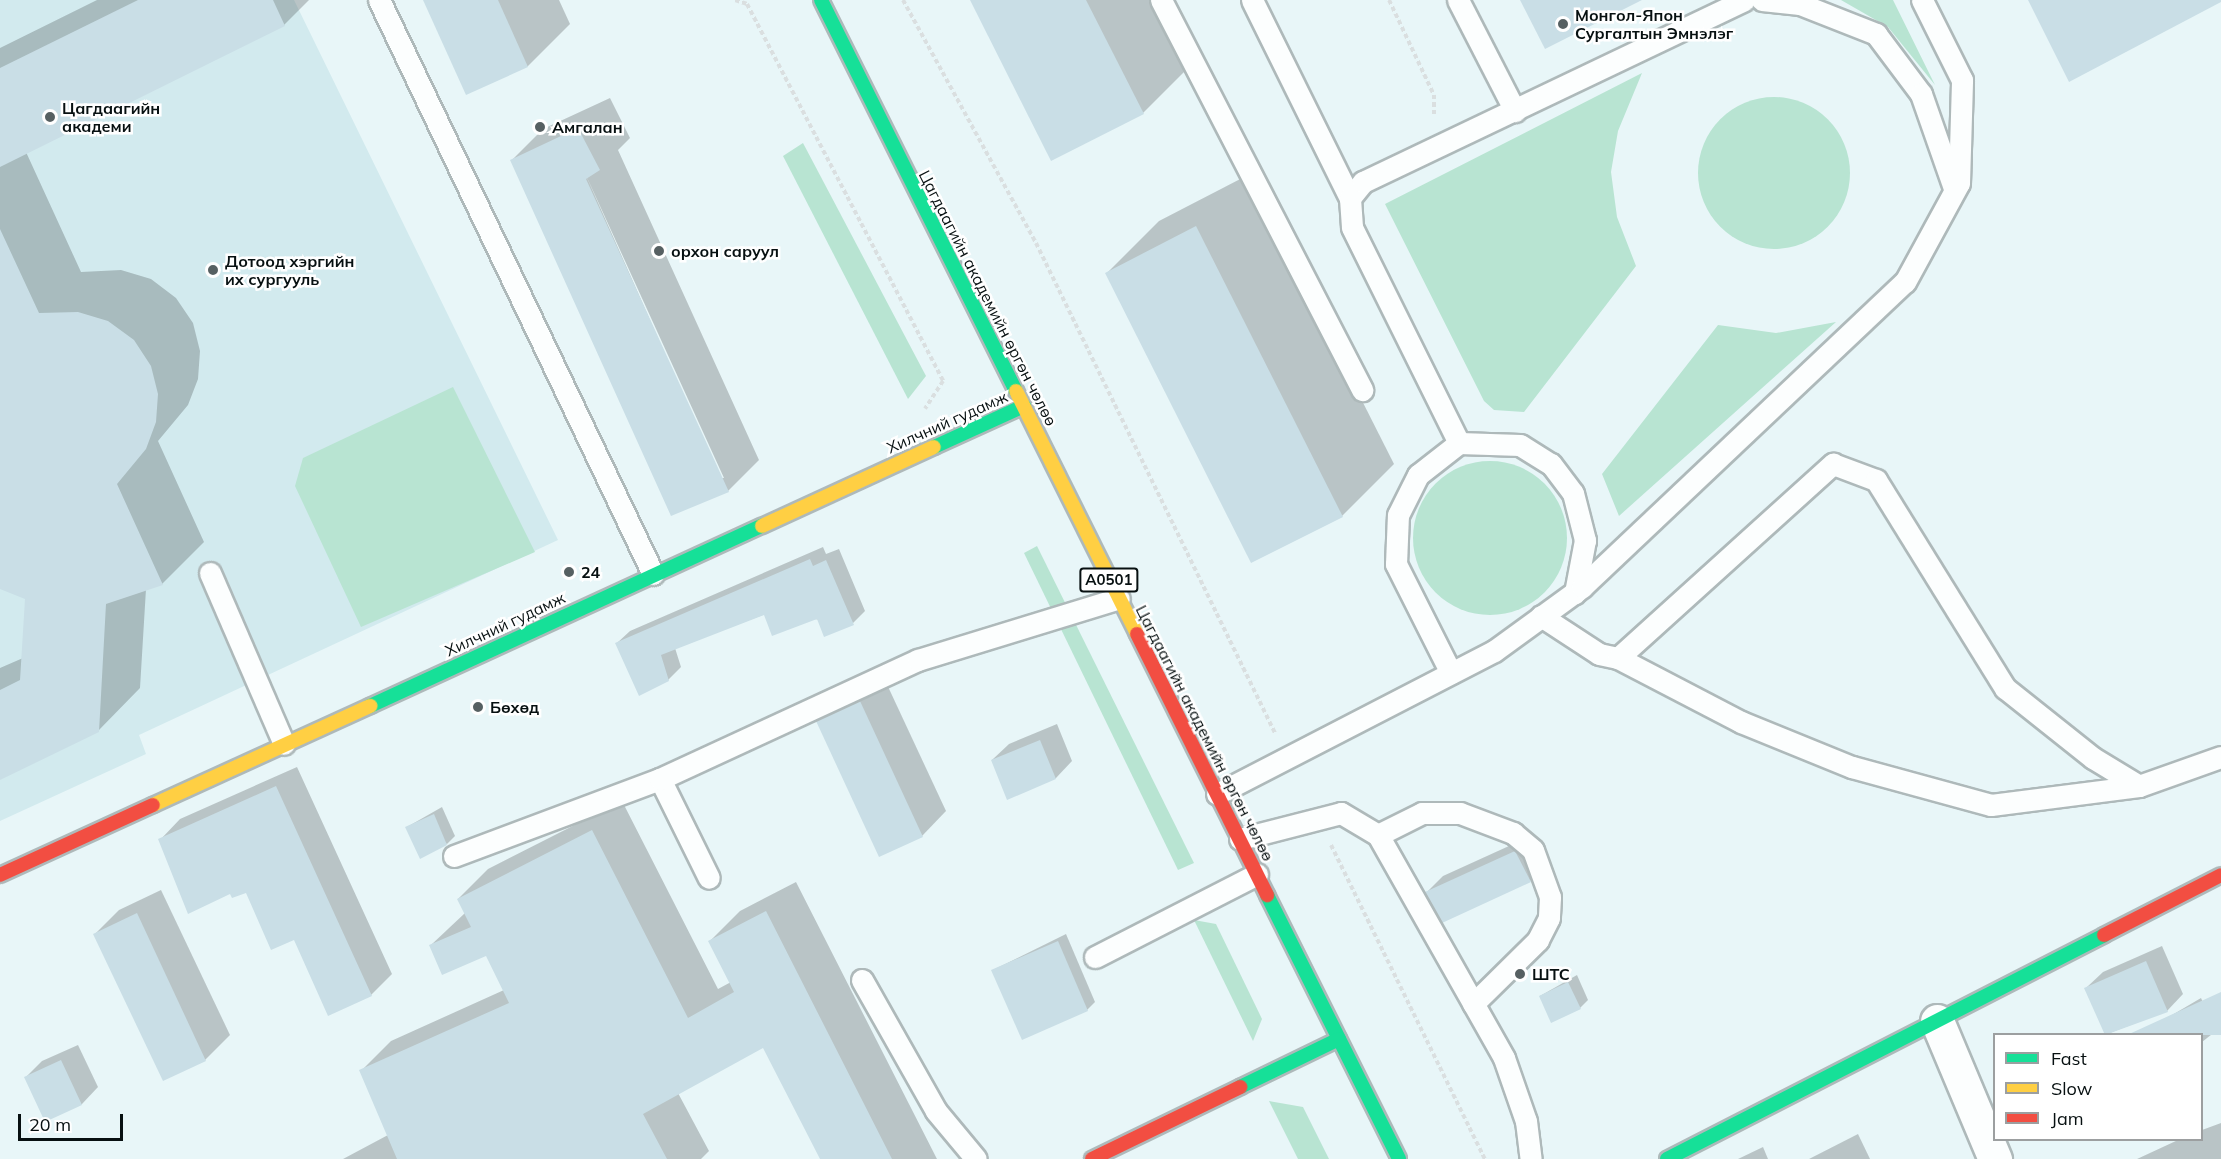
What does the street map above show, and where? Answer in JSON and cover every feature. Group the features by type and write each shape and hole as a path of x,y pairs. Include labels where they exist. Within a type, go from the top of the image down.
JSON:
{"main road":[{"name":"Цагдаагийн академийн өргөн чөлөө","path":"821,0 1399,1159"},
{"name":"Хилчний гудамж","path":"0,875 1024,406"},
{"path":"1667,1159 2221,875"},
{"path":"1092,1159 1339,1039"}],"street":[{"path":"1937,1021 1995,1159"}],"lane":[{"path":"379,0 653,574"},
{"path":"1161,0 1362,390"},
{"path":"1252,0 1350,198 1352,227 1459,443"},
{"path":"1458,0 1515,111"},
{"path":"1350,198 1363,182 1744,0"},
{"path":"1762,0 1800,4 1876,34 1921,94 1955,191"},
{"path":"1217,794 1494,651 1575,592 1905,282 1955,191 1962,80 1922,0"},
{"path":"1451,673 1412,599 1396,554 1398,515 1418,475 1459,443 1520,445 1551,464 1573,494 1585,540 1575,592"},
{"path":"1618,658 1833,464 1855,469 1876,480 2005,688 2092,758 2139,786"},
{"path":"210,573 284,744"},
{"path":"454,856 660,779 918,660 1119,598"},
{"path":"1541,616 1599,654 1618,658 1741,722 1852,767 1991,805 2139,786 2221,757"},
{"path":"660,779 709,878"},
{"path":"1240,839 1341,813 1378,835 1504,1058 1526,1121 1531,1159"},
{"path":"1378,835 1422,813 1460,813 1513,833 1533,850 1550,897 1549,918 1538,940 1473,1004"},
{"path":"1095,957 1257,874"},
{"path":"862,981 936,1111 976,1159"}],"path":[{"path":"735,0 747,4 944,381 925,409"},
{"path":"903,0 1036,243 1287,758"},
{"path":"1389,0 1434,95 1435,148"},
{"path":"1318,818 1485,1159"}],"shaded area":[{"name":"Дотоод хэргийн их сургууль","path":"0,0 294,0 558,540 139,735 146,754 0,821"}],"green space":[{"path":"1841,0 1893,0 1935,85 1888,27"},
{"path":"1642,73 1618,131 1611,172 1617,217 1636,266 1524,412 1494,410 1484,401 1385,204"},
{"path":"1774,97 1803,103 1828,119 1844,144 1850,173 1844,202 1828,227 1803,243 1774,249 1745,243 1720,227 1704,202 1698,173 1704,144 1720,119 1745,103"},
{"path":"803,143 926,376 908,399 783,156"},
{"path":"1836,322 1619,516 1602,474 1718,325 1776,333"},
{"path":"453,387 535,552 361,627 295,486 303,458"},
{"path":"1490,461 1519,467 1533,474 1544,484 1554,495 1561,509 1567,538 1561,567 1554,581 1544,592 1533,602 1519,609 1490,615 1461,609 1447,602 1436,592 1426,581 1419,567 1413,538 1419,509 1426,495 1436,484 1447,474 1461,467"},
{"path":"1037,546 1194,863 1178,870 1024,553"},
{"path":"1194,920 1216,924 1262,1019 1253,1041"},
{"path":"1269,1101 1303,1107 1329,1159 1298,1159"}],"building":[{"name":"Цагдаагийн академи","path":"138,0 273,0 285,26 0,167 0,68"},
{"path":"423,0 498,0 528,67 466,95"},
{"path":"970,0 1086,0 1144,114 1051,161"},
{"name":"Монгол-Япон Сургалтын Эмнэлэг","path":"1520,0 1642,0 1545,49"},
{"path":"2028,0 2221,0 2221,2 2069,82"},
{"path":"578,128 600,170 586,179 729,492 671,516 510,160"},
{"path":"1196,226 1343,517 1251,563 1105,273"},
{"path":"0,229 39,313 78,312 108,321 134,340 151,366 158,394 156,422 146,449 117,484 163,585 106,604 99,732 0,780 0,690 20,680 25,599 0,589"},
{"path":"810,559 813,566 826,560 854,625 824,637 817,619 772,636 764,615 661,655 669,681 639,696 615,643"},
{"path":"860,701 923,837 879,857 816,721"},
{"path":"1040,740 1056,779 1007,800 991,760"},
{"path":"276,786 372,996 328,1016 294,940 271,950 246,893 232,898 230,894 188,914 158,839"},
{"path":"434,814 447,845 420,859 405,827"},
{"path":"592,830 688,1018 734,992 708,941 766,911 892,1159 820,1159 763,1048 643,1114 667,1159 397,1159 359,1070 509,1003 486,956 442,975 429,945 471,927 457,899"},
{"path":"1515,851 1531,882 1442,923 1425,892"},
{"path":"137,913 206,1061 163,1081 93,934"},
{"path":"1058,941 1088,1011 1022,1040 991,970"},
{"path":"2146,961 2168,1012 2110,1033 2104,1033 2084,988"},
{"path":"1568,982 1581,1009 1551,1023 1539,996"},
{"path":"2221,992 2221,1035 2131,1033"},
{"path":"61,1060 82,1105 45,1122 24,1077"}],"traffic: fast":[{"path":"821,0 1016,391"},
{"path":"934,447 1024,406"},
{"path":"370,706 762,526"},
{"path":"1267,895 1399,1159"},
{"path":"1667,1159 2104,935"},
{"path":"1240,1087 1339,1039"}],"traffic: slow":[{"path":"1016,391 1137,634"},
{"path":"762,526 934,447"},
{"path":"153,805 370,706"}],"traffic: jam":[{"path":"1137,634 1267,895"},
{"path":"0,875 153,805"},
{"path":"2104,935 2221,875"},
{"path":"1092,1159 1240,1087"}],"place":[{"name":"Монгол-Япон Сургалтын Эмнэлэг","path":"1563,24"},
{"name":"Цагдаагийн академи","path":"50,117"},
{"name":"Амгалан","path":"540,127"},
{"name":"орхон саруул","path":"659,251"},
{"name":"Дотоод хэргийн их сургууль","path":"213,270"},
{"name":"24","path":"569,572"},
{"name":"Бөхөд","path":"478,707"},
{"name":"ШТС","path":"1520,974"}]}
